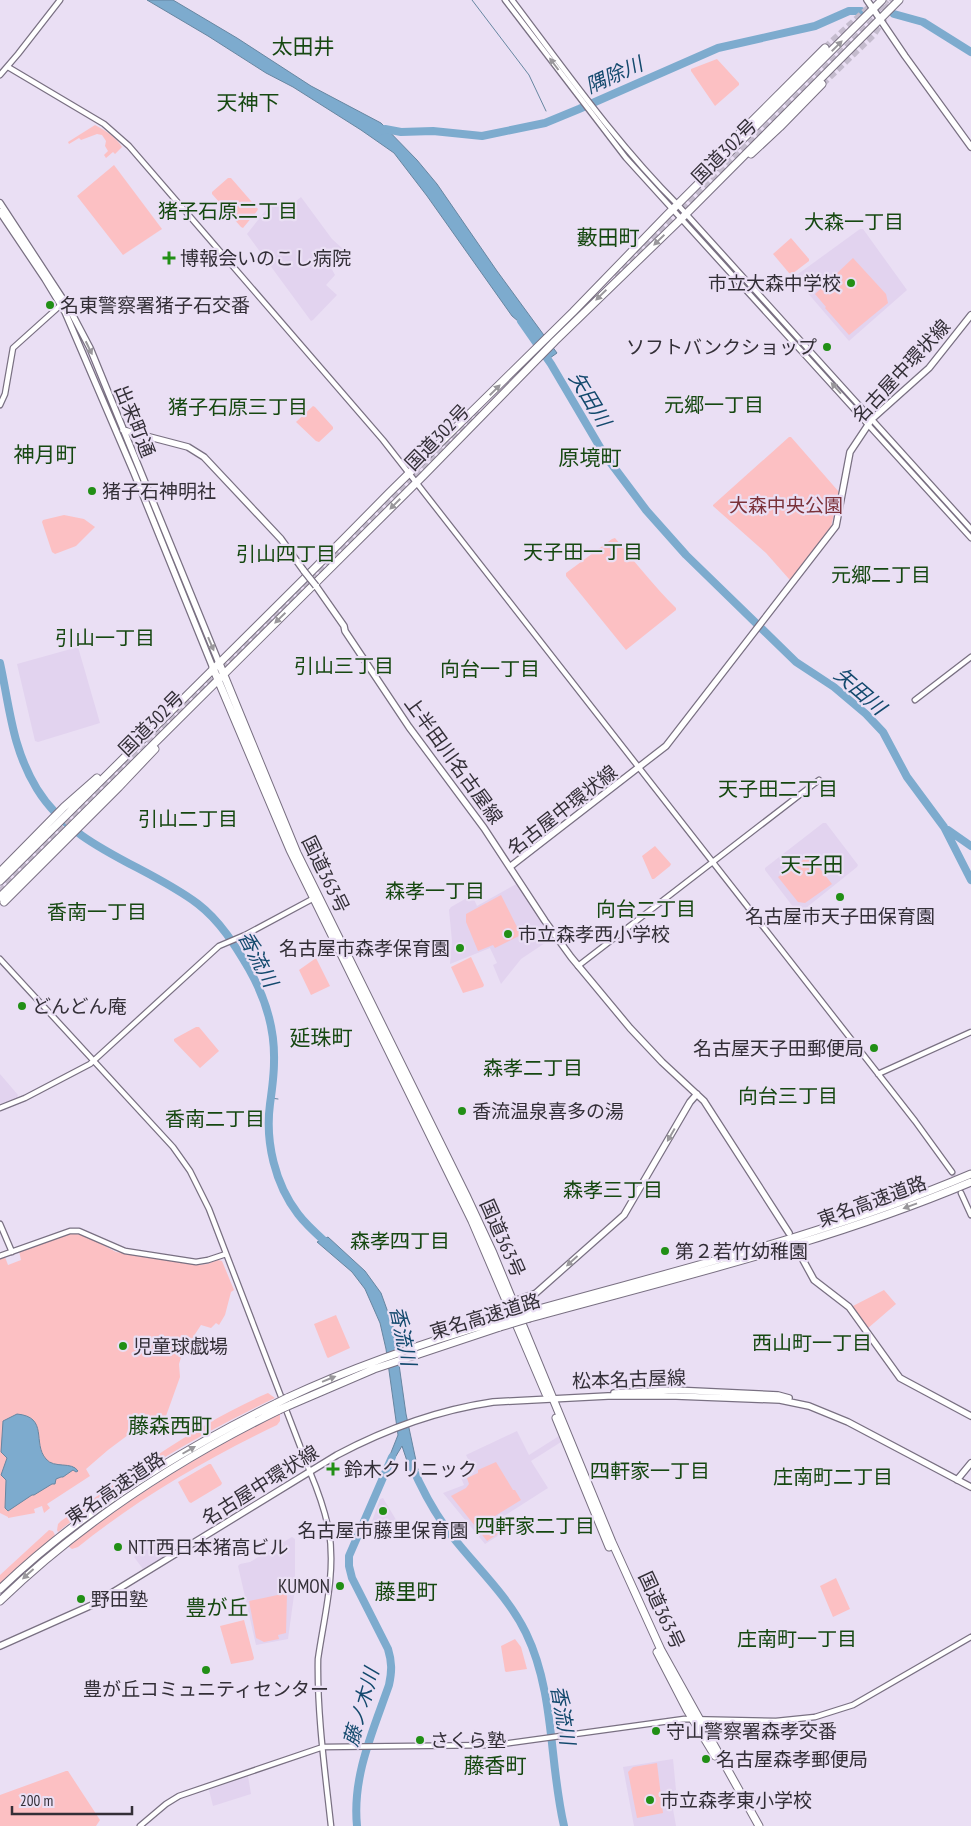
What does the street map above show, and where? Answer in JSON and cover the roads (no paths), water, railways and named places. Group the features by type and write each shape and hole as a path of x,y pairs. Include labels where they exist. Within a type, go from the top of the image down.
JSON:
{"highway":[{"name":"国道302号","path":"0,881 44,832 114,768 434,448 505,380 882,0"},
{"name":"国道302号","path":"2,903 42,855 144,761 176,721 899,0"},
{"path":"699,183 737,136 824,48"},
{"path":"719,180 780,127 822,84"},
{"name":"国道363号","path":"216,665 316,898 461,1186 551,1399 608,1544 657,1651 759,1826"},
{"path":"2,903 87,819 115,795 126,776"},
{"path":"0,872 44,832"},
{"name":"東名高速道路","path":"0,1589 62,1535 127,1488 174,1458 232,1425 288,1401 417,1349 777,1244 858,1217 971,1174"},
{"name":"東名高速道路","path":"529,1315 780,1250 910,1206 971,1182"},
{"name":"東名高速道路","path":"0,1601 58,1548 98,1518 178,1465 278,1406"},
{"name":"国道363号","path":"751,1815 754,1826"}],"main road":[{"path":"866,0 971,147"},
{"name":"出来町通","path":"0,204 63,304 216,665"},
{"name":"出来町通","path":"0,212 63,304 70,310 90,348 216,665"},
{"name":"名古屋中環状線","path":"697,1094 656,1055 578,966 545,920 511,866 666,746 836,526 850,452 870,422 929,368 971,315"},
{"name":"上半田川名古屋線","path":"123,430 188,447 204,457 281,539 344,626 345,631 409,726 451,781 511,866"},
{"path":"510,1302 536,1293 624,1215 690,1102 697,1094 714,1115 789,1232"},
{"path":"797,1249 814,1280 849,1307 900,1378 971,1416"},
{"name":"松本名古屋線","path":"551,1399 565,1396 673,1390 778,1395 805,1401 826,1409 958,1479"},
{"name":"名古屋中環状線","path":"0,1646 92,1605 368,1438 413,1422 475,1405 493,1402 551,1399"},
{"path":"971,1463 958,1479 971,1486"}],"street":[{"path":"0,75 60,0"},
{"path":"504,0 626,158 684,216 870,422 971,538"},
{"path":"512,0 595,108 675,207"},
{"path":"8,67 104,124 130,146 361,412 580,690 952,1172"},
{"path":"0,405 5,394 14,348 63,304"},
{"path":"870,422 971,529"},
{"path":"915,700 971,657"},
{"path":"578,966 819,780"},
{"path":"0,1108 25,1098 94,1061 222,944 243,936 316,898"},
{"path":"0,959 153,1125 182,1160 202,1193 310,1472 325,1516 329,1532 331,1556 330,1580 318,1658 319,1705 331,1826"},
{"path":"878,1074 971,1032"},
{"path":"961,1193 971,1215"},
{"path":"0,1224 12,1252"},
{"path":"0,1256 70,1231 79,1231 125,1251 196,1262 226,1254"},
{"path":"140,1826 160,1808 179,1796 323,1746 495,1745 696,1719 795,1720 815,1718 853,1705 971,1636"}],"water":[{"name":"矢田川","path":"147,0 173,0 237,38 311,86 381,123 437,184 557,353 550,358 531,332 512,316 427,196 394,153 293,87 266,73"},
{"path":"328,1237 365,1271 381,1293 394,1329 406,1414 418,1470 412,1476 402,1446 390,1466 386,1465 398,1435 386,1349 380,1323 365,1289 352,1272 317,1242"},
{"path":"17,1414 27,1416 37,1425 42,1453 49,1462 72,1466 78,1471 73,1470 63,1477 56,1479 55,1484 32,1495 8,1511 5,1508 6,1480 1,1475 7,1458 1,1452 3,1421"}],"waterway":[{"path":"472,0 529,75 546,111"},
{"name":"隅除川","path":"378,132 385,129 401,132 433,131 482,136 545,123 718,48 815,26 849,11 861,11"},
{"name":"隅除川","path":"894,14 923,22 971,52"},
{"name":"矢田川","path":"521,321 551,364 604,454 646,510 686,555 796,662 834,687 866,714 883,732 907,777 944,827 971,880"},
{"name":"香流川","path":"0,663 13,728 22,758 37,789 52,810 70,827 90,841 177,890 198,904 233,942 249,969 264,1002 273,1038 274,1072 269,1133 278,1176 283,1190 298,1214 330,1246"},
{"path":"948,830 971,846"},
{"name":"香流川","path":"271,1098 278,1099"},
{"name":"藤ノ木川","path":"357,1826 356,1807 361,1772 365,1754 389,1685 391,1667 388,1649 352,1578 349,1556 392,1457"},
{"name":"香流川","path":"411,1464 424,1492 440,1519 501,1594 526,1633 542,1679 547,1704 559,1802 564,1826"}],"tunnel":[{"path":"878,9 887,0"},
{"path":"616,277 894,0"},
{"path":"825,48 874,3"},
{"path":"822,84 873,35 885,17"},
{"path":"0,892 234,656 480,413"},
{"path":"952,1172 961,1193"}],"place":[{"name":"博報会いのこし病院","path":"169,258"},
{"name":"市立大森中学校","path":"851,283"},
{"name":"名東警察署猪子石交番","path":"50,305"},
{"name":"ソフトバンクショップ","path":"827,347"},
{"name":"猪子石神明社","path":"92,491"},
{"name":"名古屋市天子田保育園","path":"840,897"},
{"name":"市立森孝西小学校","path":"508,934"},
{"name":"名古屋市森孝保育園","path":"460,948"},
{"name":"どんどん庵","path":"22,1006"},
{"name":"名古屋天子田郵便局","path":"874,1048"},
{"name":"香流温泉喜多の湯","path":"462,1111"},
{"name":"第２若竹幼稚園","path":"665,1251"},
{"name":"児童球戯場","path":"123,1346"},
{"name":"鈴木クリニック","path":"333,1469"},
{"name":"名古屋市藤里保育園","path":"383,1511"},
{"name":"NTT西日本猪高ビル","path":"118,1547"},
{"name":"KUMON","path":"340,1586"},
{"name":"野田塾","path":"81,1599"},
{"name":"豊が丘コミュニティセンター","path":"206,1670"},
{"name":"守山警察署森孝交番","path":"656,1731"},
{"name":"さくら塾","path":"420,1740"},
{"name":"名古屋森孝郵便局","path":"706,1759"},
{"name":"市立森孝東小学校","path":"650,1800"}],"district":[{"name":"太田井","path":"303,47"},
{"name":"天神下","path":"248,103"},
{"name":"猪子石原二丁目","path":"228,211"},
{"name":"大森一丁目","path":"854,222"},
{"name":"藪田町","path":"608,238"},
{"name":"元郷一丁目","path":"714,405"},
{"name":"猪子石原三丁目","path":"238,407"},
{"name":"神月町","path":"45,455"},
{"name":"原境町","path":"590,458"},
{"name":"天子田一丁目","path":"583,552"},
{"name":"引山四丁目","path":"286,554"},
{"name":"元郷二丁目","path":"881,575"},
{"name":"引山一丁目","path":"105,638"},
{"name":"引山三丁目","path":"344,666"},
{"name":"向台一丁目","path":"490,669"},
{"name":"天子田二丁目","path":"778,789"},
{"name":"引山二丁目","path":"188,819"},
{"name":"天子田","path":"812,865"},
{"name":"森孝一丁目","path":"435,891"},
{"name":"向台二丁目","path":"646,909"},
{"name":"香南一丁目","path":"97,912"},
{"name":"延珠町","path":"321,1038"},
{"name":"森孝二丁目","path":"533,1068"},
{"name":"向台三丁目","path":"788,1096"},
{"name":"香南二丁目","path":"215,1119"},
{"name":"森孝三丁目","path":"613,1190"},
{"name":"森孝四丁目","path":"400,1241"},
{"name":"西山町一丁目","path":"812,1343"},
{"name":"藤森西町","path":"170,1426"},
{"name":"四軒家一丁目","path":"650,1471"},
{"name":"庄南町二丁目","path":"833,1477"},
{"name":"四軒家二丁目","path":"535,1526"},
{"name":"藤里町","path":"406,1592"},
{"name":"豊が丘","path":"217,1608"},
{"name":"庄南町一丁目","path":"797,1639"},
{"name":"藤香町","path":"495,1766"}],"park label":[{"name":"大森中央公園","path":"786,505"}]}
